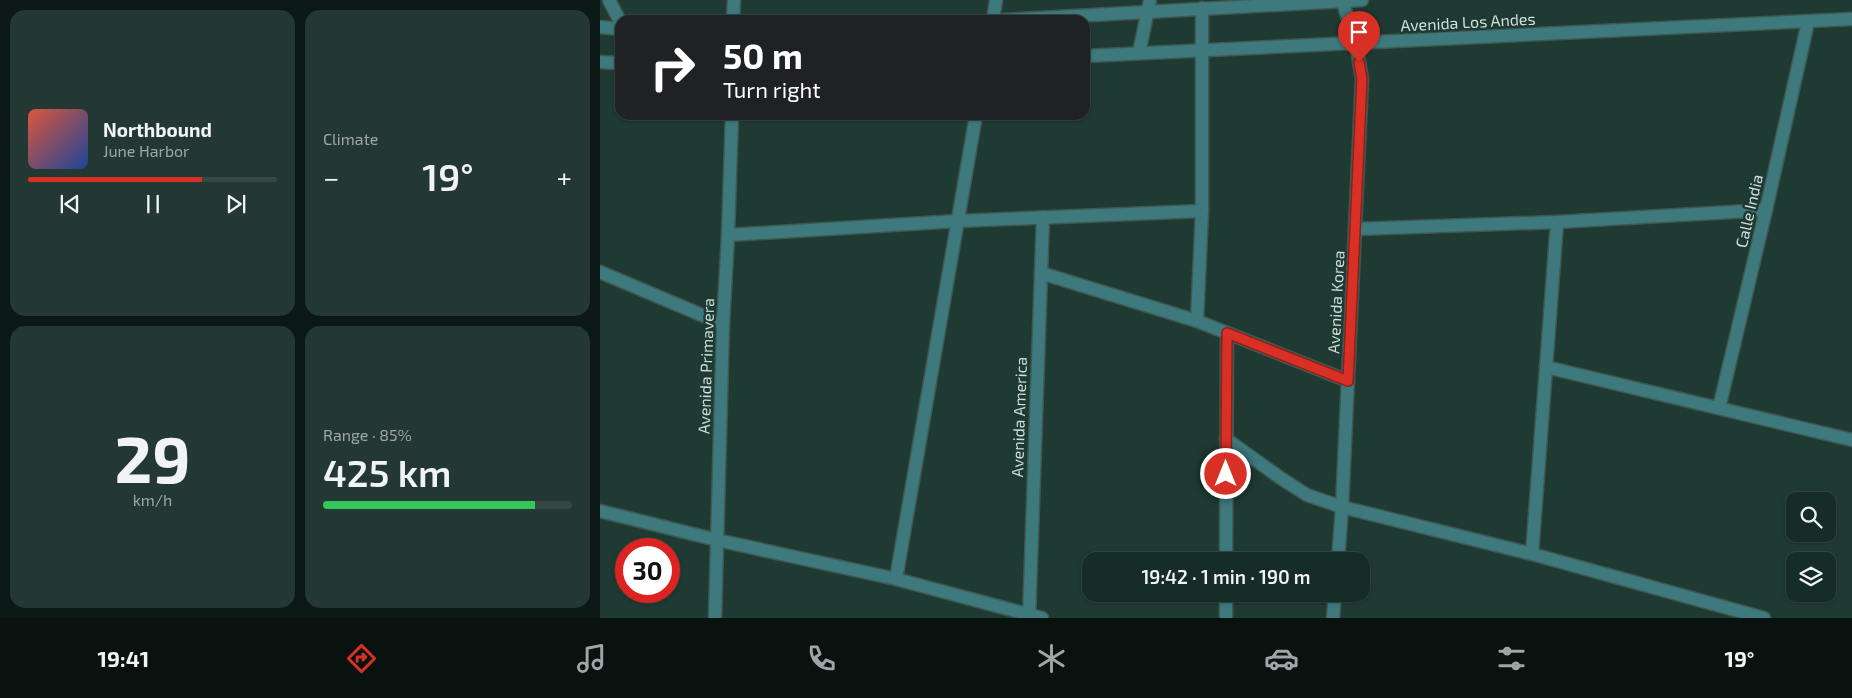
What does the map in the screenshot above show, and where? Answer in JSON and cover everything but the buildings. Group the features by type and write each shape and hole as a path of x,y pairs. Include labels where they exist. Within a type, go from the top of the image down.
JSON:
{"street":[{"path":"609,0 617,15"},
{"path":"734,0 734,15"},
{"path":"994,15 996,0"},
{"path":"1055,15 1149,6 1202,8 1282,2 1362,0"},
{"name":"Avenida Korea","path":"1339,552 1362,79 1356,44 1342,1"},
{"path":"1139,53 1149,6"},
{"path":"1197,321 1202,211 1202,8"},
{"name":"Avenida Los Andes","path":"1090,56 1852,19"},
{"name":"Calle India","path":"1719,408 1808,22"},
{"path":"600,28 615,29"},
{"path":"600,62 615,63"},
{"name":"Avenida Primavera","path":"715,618 723,324 732,120"},
{"path":"896,579 975,120"},
{"path":"1356,229 1557,222 1766,210"},
{"path":"728,235 958,221 1202,211"},
{"name":"Avenida America","path":"1029,616 1043,217"},
{"path":"1532,554 1557,222"},
{"path":"600,272 723,324"},
{"path":"1041,272 1197,321 1348,381"},
{"path":"1226,552 1227,333"},
{"path":"1546,367 1852,440"},
{"path":"1226,439 1307,495 1342,507 1532,554 1764,618"},
{"path":"600,511 717,540 896,579 1042,618"},
{"path":"1226,602 1226,618"},
{"path":"1333,618 1334,602"}],"route":[{"path":"1226,474 1227,333 1348,381 1362,79 1359,62"}]}
